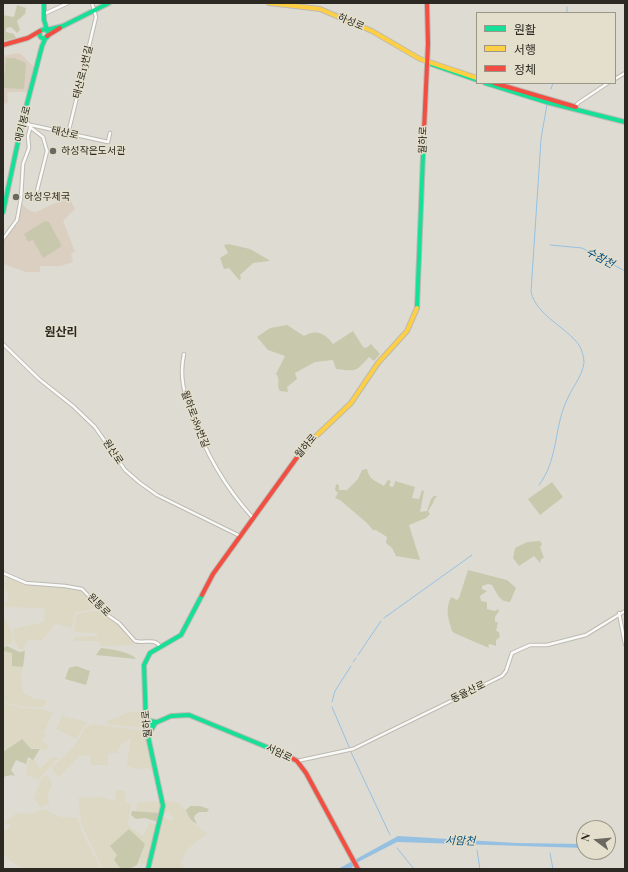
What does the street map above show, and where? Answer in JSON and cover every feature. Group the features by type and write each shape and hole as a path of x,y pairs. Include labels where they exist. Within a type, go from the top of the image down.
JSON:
{"street":[{"path":"44,3 44,20 47,36"},
{"path":"44,14 68,3"},
{"path":"92,3 95,10"},
{"path":"3,45 28,38 47,36 63,26 109,3"},
{"name":"하성로","path":"269,3 303,5 320,9 372,31 406,52 427,62 476,79"},
{"name":"월하로","path":"148,869 164,806 147,736 144,663 150,653 181,635 212,575 308,443 345,409 379,362 405,334 414,321 417,308 427,62 427,3"},
{"name":"태산로13번길","path":"68,134 96,17 95,10"},
{"path":"42,46 40,31 44,20"},
{"path":"28,38 40,31 63,26"},
{"name":"애기봉로","path":"3,212 22,123 42,46 47,36"},
{"path":"616,78 625,73"},
{"path":"489,84 625,121"},
{"path":"497,84 575,108"},
{"path":"575,108 607,84"},
{"path":"3,239 17,220 21,198 23,164 29,148 28,136 30,125 26,111"},
{"name":"태산로","path":"22,123 108,142 110,133"},
{"name":"태산로","path":"30,125 43,137 47,152 35,199"},
{"name":"원산로","path":"3,344 42,382 73,406 96,427 125,470 140,484 157,495 240,536"},
{"name":"월하로589번길","path":"184,354 181,372 183,389 201,440 227,486 253,518"},
{"name":"원통로","path":"3,574 26,583 82,589 106,614 119,623 134,641 153,641 158,643 161,647"},
{"name":"동을산로","path":"297,761 353,750 500,677 506,671 512,653 530,645 547,645 586,635 625,611"},
{"path":"619,614 625,644"},
{"path":"145,715 148,720 156,722 147,736"},
{"name":"서암로","path":"146,727 171,716 188,715 273,748 297,761 306,773 357,868"}],"shaded area":[{"path":"18,53 21,54 34,67 29,92 7,92 8,103 3,104 3,56"},
{"path":"70,199 75,209 63,221 75,251 71,254 73,262 61,266 40,266 40,272 26,272 3,264 3,241 17,223 22,204 30,211 36,212 55,203"},
{"path":"8,577 28,585 78,589 99,608 75,612 72,628 55,624 42,640 27,640 24,649 19,649 15,642 13,629 44,622 45,608 3,607 9,598 4,585"},
{"path":"101,611 118,624 133,642 133,645 101,646 99,641 74,641 74,637 98,636 97,633 74,632 76,615 85,612"},
{"path":"3,616 12,632 13,642 11,644 3,645"},
{"path":"3,651 12,653 12,666 23,667 21,677 23,692 34,699 45,700 46,703 44,707 25,707 3,702"},
{"path":"3,703 23,708 41,709 53,712 44,733 46,735 42,742 48,745 45,751 38,748 31,749 21,739 3,752"},
{"path":"144,712 144,728 107,724 108,720 120,717 125,713"},
{"path":"62,716 87,722 76,739 56,729"},
{"path":"93,724 144,731 154,773 147,768 137,769 127,766 131,737 121,745 117,753 108,753 108,765 91,765 90,755 79,756 58,778 52,767 73,748 86,727"},
{"path":"51,758 58,758 38,780 26,775 28,760 34,759 40,769"},
{"path":"46,775 52,781 52,785 48,793 49,803 41,808 33,798 42,778"},
{"path":"116,790 125,791 125,802 131,804 128,825 143,836 149,823 158,825 148,862 143,864 139,863 145,844 129,829 111,847 117,855 114,860 121,869 103,869 81,823 78,798 100,797 115,801"},
{"path":"165,800 178,803 184,808 191,821 207,834 190,847 185,854 181,862 185,869 149,869 163,816 170,821 174,818 168,812 164,814"},
{"path":"161,801 160,813 136,811 137,803"},
{"path":"43,809 61,817 77,818 82,832 101,869 23,869 7,858 3,852 3,830 7,831 10,825 5,822 17,813 30,814"}],"green space":[{"path":"17,5 26,8 25,14 17,21 20,30 17,33 11,27 6,28 6,32 14,34 16,38 3,41 3,15 14,17"},
{"path":"6,58 14,58 26,63 24,89 3,88"},
{"path":"45,221 49,222 62,246 43,258 33,240 28,242 24,234"},
{"path":"228,244 250,249 269,261 253,263 240,275 241,279 239,280 229,268 224,269 220,258 228,253 224,245"},
{"path":"287,325 304,336 312,333 320,333 327,337 333,344 353,331 363,347 366,348 371,344 380,354 374,361 369,357 355,370 336,369 333,360 315,362 295,373 297,379 287,387 288,392 280,391 276,374 285,356 268,350 257,337 270,328"},
{"path":"367,469 371,478 384,486 388,480 391,481 389,485 391,487 394,486 395,481 415,487 412,498 419,499 422,490 424,491 420,512 427,511 431,499 434,496 437,496 428,511 430,514 426,518 409,525 420,560 396,556 392,548 386,543 387,537 376,530 373,530 340,500 335,498 338,493 335,490 336,484 339,485 339,490 347,490 358,479 362,470"},
{"path":"552,482 563,497 540,515 528,499"},
{"path":"540,541 542,544 540,547 544,558 541,559 540,563 534,556 519,566 513,558 515,548 527,542"},
{"path":"468,570 507,580 516,588 510,602 506,602 501,599 492,585 488,584 482,586 482,589 487,591 480,596 481,601 487,602 487,609 495,611 498,609 499,611 495,617 495,622 498,622 496,631 499,632 500,637 496,640 496,646 490,644 488,645 489,648 452,631 448,614 449,602 451,597 457,600 459,598"},
{"path":"7,646 19,652 25,651 23,667 12,666 12,653 3,651 3,648"},
{"path":"101,648 130,654 136,659 96,655"},
{"path":"76,666 90,671 86,685 65,679 69,668"},
{"path":"22,739 31,749 40,749 33,760 28,757 26,764 16,760 11,770 15,776 11,775 3,777 3,752"},
{"path":"190,806 200,806 209,809 207,812 199,812 195,815 194,818 197,824 191,820 186,810"},
{"path":"132,811 160,813 158,822 145,818 136,819 131,815"},
{"path":"129,829 145,844 137,865 129,869 121,869 114,860 117,855 110,846"}],"water":[{"name":"서암천","path":"398,836 517,843 576,844 576,848 397,842 360,861 350,869 338,869"}],"waterway":[{"path":"567,7 567,12"},
{"path":"551,89 553,84"},
{"path":"539,485 550,465 562,412 581,373 584,363 583,354 579,345 539,308 531,292 541,139 547,104"},
{"name":"수참천","path":"550,245 582,248 625,271"},
{"path":"384,618 472,555"},
{"path":"358,655 381,621"},
{"path":"353,662 356,658"},
{"path":"332,702 335,691 351,666"},
{"path":"332,707 350,749"},
{"path":"351,752 390,835"},
{"path":"397,848 414,869"},
{"name":"서암천","path":"477,850 480,869"},
{"path":"550,853 553,869"}],"traffic: fast":[{"path":"44,3 44,20 47,30 63,26 109,3"},
{"path":"42,30 46,30 48,34 46,38 42,38 40,36 40,32 42,30"},
{"path":"3,212 22,123 42,46 46,37"},
{"path":"431,64 476,80"},
{"path":"488,84 546,102 625,122"},
{"path":"417,308 424,130"},
{"path":"148,869 163,806 146,727 144,665 150,653 181,635 202,595"},
{"path":"146,727 171,716 189,715 286,755"},
{"path":"146,716 150,721 156,722 148,735"}],"traffic: slow":[{"path":"269,3 320,9 372,31 420,59 476,78"},
{"path":"311,441 351,403 378,363 407,331 417,308"}],"traffic: jam":[{"path":"424,130 428,44 427,3"},
{"path":"47,36 60,28"},
{"path":"3,45 28,38 40,31"},
{"path":"497,84 576,107"},
{"path":"202,595 213,574 298,456 311,441"},
{"path":"286,755 297,761 306,773 358,869"}],"place":[{"name":"하성작은도서관","path":"53,151"},
{"name":"하성우체국","path":"16,197"}],"district":[{"name":"원산리","path":"61,332"}]}
